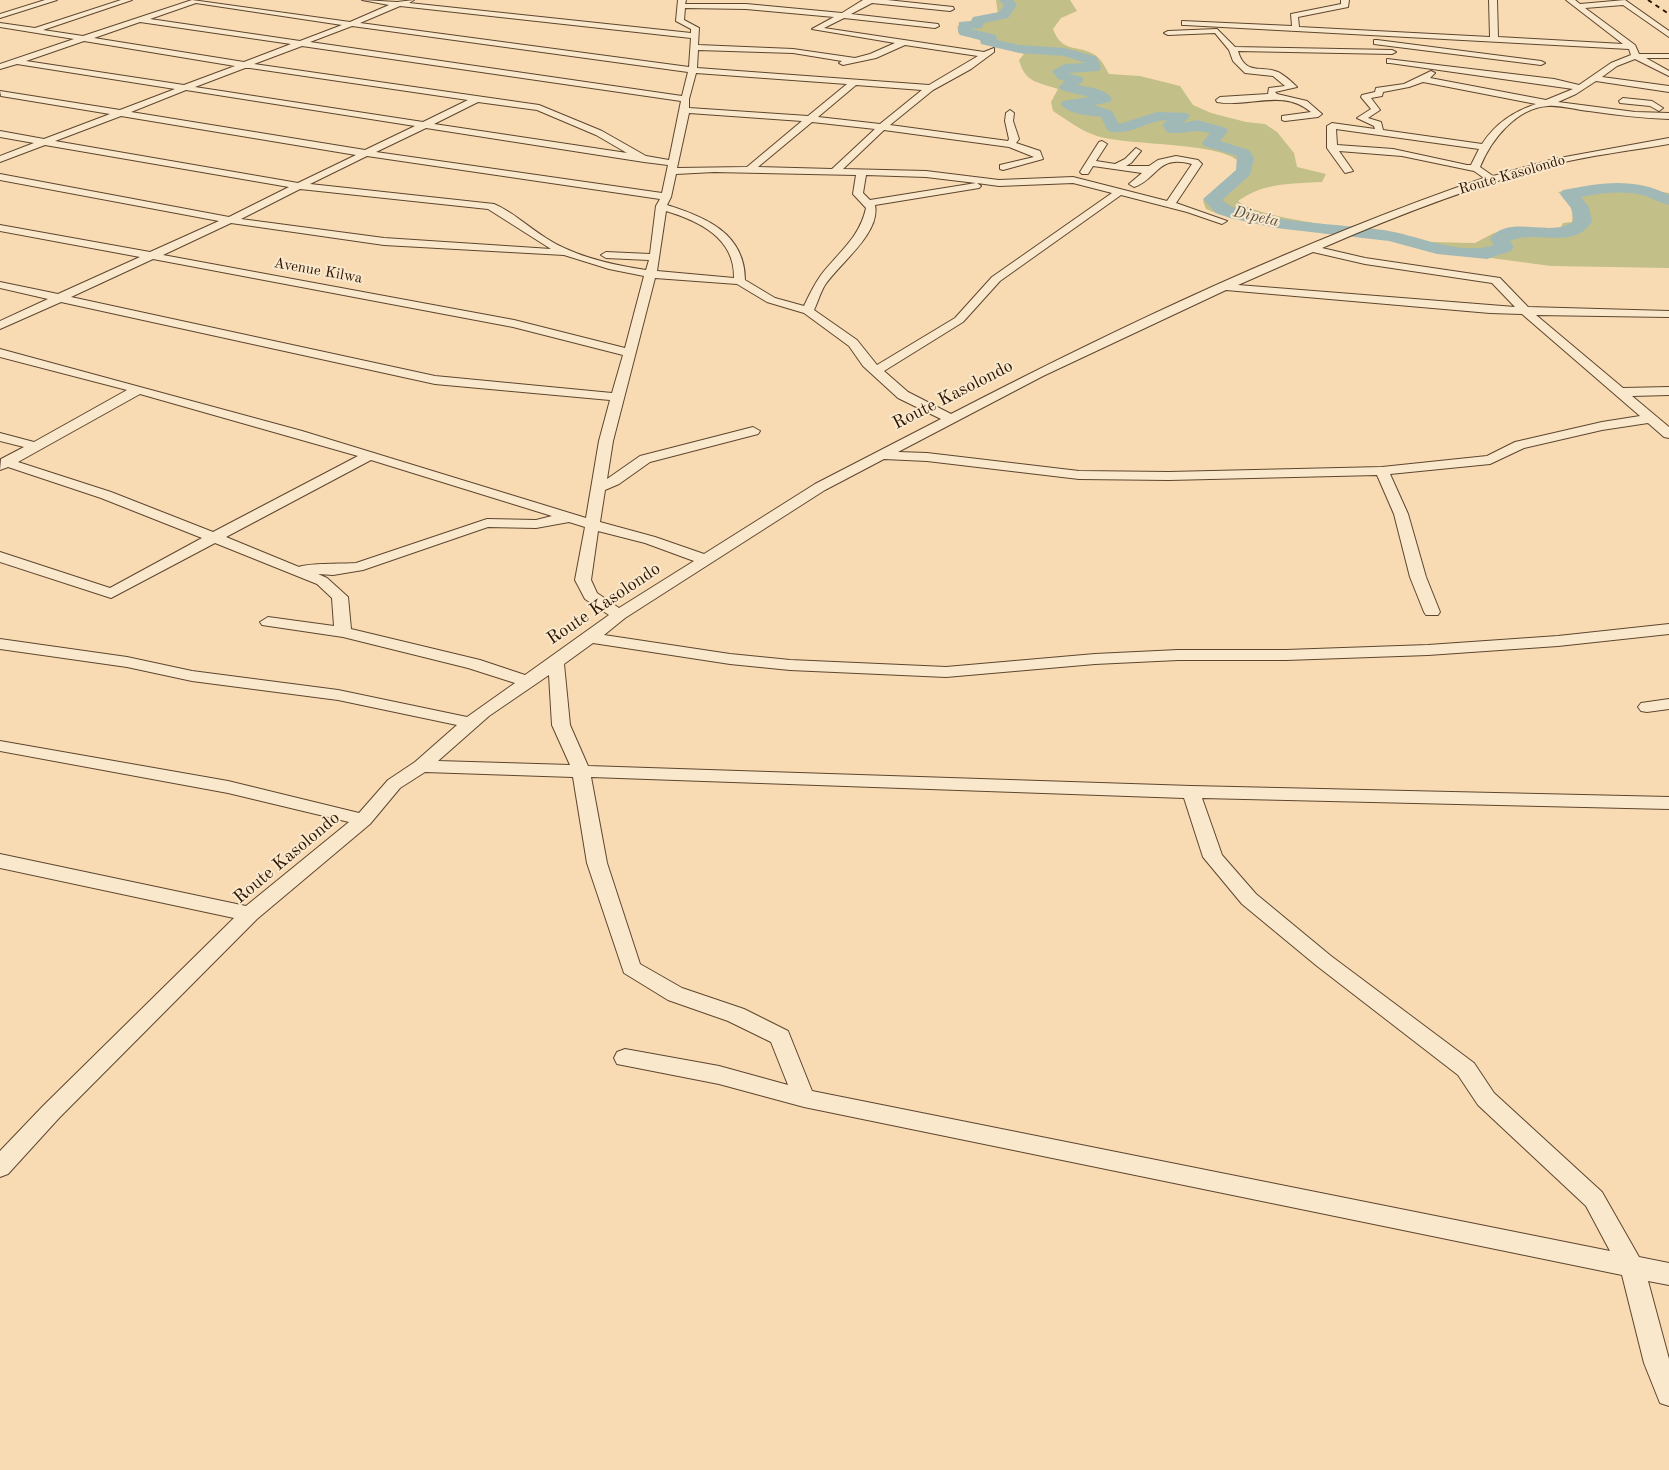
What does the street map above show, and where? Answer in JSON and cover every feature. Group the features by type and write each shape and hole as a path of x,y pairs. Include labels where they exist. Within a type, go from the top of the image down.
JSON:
{"street":[{"path":"0,16 52,0"},
{"path":"35,30 128,0"},
{"path":"366,0 694,42 793,51 854,60"},
{"path":"0,159 304,43 410,0"},
{"path":"950,10 870,0 816,29 984,54"},
{"path":"1296,28 1294,16 1345,5 1345,0"},
{"path":"1493,0 1494,39"},
{"path":"1570,0 1634,51 1669,74"},
{"path":"0,67 197,1 351,24 693,70 930,88"},
{"path":"1578,6 1622,2 1669,35"},
{"path":"619,615 591,596 583,580 598,488 616,397 655,257 663,201 693,70 695,28 680,21 682,3 730,4 935,26 873,56 838,65"},
{"path":"140,20 304,43 685,105 882,127 1010,144 1038,153 1038,159 1004,167"},
{"path":"1185,23 1494,39 1634,51 1669,56"},
{"path":"0,25 246,65 539,108 599,133 644,159"},
{"path":"1168,33 1217,31 1335,37 1449,57"},
{"path":"1217,31 1233,49 1236,60 1248,71 1275,74 1293,87 1272,90 1271,92 1274,96"},
{"path":"1348,171 1336,158 1332,148 1330,140 1332,126 1361,118 1376,110 1365,96 1379,94 1379,90 1407,86 1423,79 1449,57 1459,42 1460,37"},
{"path":"834,172 882,127 930,88 968,67 993,49"},
{"path":"1233,49 1386,51 1541,63"},
{"path":"1477,169 1475,168 1488,139 1518,113 1547,103 1580,88 1628,57 1634,51"},
{"path":"1390,61 1554,82 1580,88"},
{"path":"18,62 420,126 644,159 671,167 926,174 999,183"},
{"path":"1593,78 1669,88"},
{"path":"1423,79 1547,103 1635,115 1669,116"},
{"path":"749,170 856,81"},
{"path":"1,93 120,114 663,201 695,216 735,248 741,272 739,281"},
{"path":"1654,93 1667,105"},
{"path":"1220,100 1274,96 1301,101 1312,107 1318,114 1338,124 1381,133 1483,147"},
{"path":"0,325 230,220 477,99"},
{"path":"1623,101 1667,105"},
{"path":"1285,118 1318,114"},
{"path":"1010,144 1014,139 1010,118 1022,121"},
{"path":"1361,118 1378,124 1381,133"},
{"path":"0,134 297,186 490,206 505,212 545,242 605,264 704,281 739,281 771,300 808,311 852,343 867,364 903,395 949,418"},
{"name":"Route Kasolondo","path":"0,1167 51,1112 250,914 363,820 394,784 421,766 483,712 619,615 820,487 949,418 1039,373 1223,287 1399,211 1492,179 1554,162 1669,140"},
{"path":"868,203 908,200 929,194 999,183 1077,180 1090,164 1102,144"},
{"path":"1332,148 1399,153 1433,160 1443,165 1477,169 1492,179"},
{"path":"1116,167 1128,161 1136,151"},
{"path":"1090,164 1116,167 1139,173 1152,169 1163,160 1182,159 1197,164 1170,204"},
{"path":"992,165 1077,180 1170,204 1222,221"},
{"path":"808,311 818,287 857,242 870,222 872,207 858,194 861,173"},
{"path":"1134,184 1139,173"},
{"path":"1139,173 1158,201"},
{"path":"0,177 230,220 325,235 430,246 655,257"},
{"path":"876,371 959,320 996,279 1121,191"},
{"name":"Avenue Kilwa","path":"0,228 514,324 628,354"},
{"path":"1313,249 1382,264 1496,280 1526,312 1649,419 1669,434"},
{"path":"0,285 434,380 616,397"},
{"path":"1223,287 1369,302 1526,312 1669,314"},
{"path":"0,353 139,389 370,455 592,525 643,538 706,560"},
{"path":"3,464 139,389"},
{"path":"1620,392 1669,391"},
{"path":"880,455 927,457 1078,475 1178,476 1382,471 1490,460 1520,445 1602,426 1649,419"},
{"path":"598,488 614,481 645,459 754,431"},
{"path":"0,437 34,446"},
{"path":"0,557 111,593 370,455"},
{"path":"3,464 106,495 322,582 340,597 343,632"},
{"path":"1382,471 1400,514 1418,577 1432,612"},
{"path":"290,568 334,570 358,567 488,523 536,524 570,517"},
{"path":"268,622 343,632 465,662 526,681"},
{"path":"588,637 730,659 790,665 946,672 1095,659 1178,655 1286,655 1428,650 1558,641 1669,629"},
{"path":"0,644 127,662 192,676 338,695 472,723"},
{"path":"556,661 561,725 581,771 596,863 632,968 675,994 736,1015 780,1037 804,1098"},
{"path":"1647,707 1669,704"},
{"path":"0,746 236,788 316,806 363,820"},
{"path":"421,766 1191,792 1669,803"},
{"path":"1191,792 1213,857 1249,899 1324,961 1466,1069 1486,1099 1594,1199 1632,1267 1657,1363 1669,1394"},
{"path":"0,861 250,914"},
{"path":"625,1058 719,1074 804,1098 1413,1220 1669,1274"}],"shaded area":[{"path":"996,0 1070,0 1077,11 1061,18 1053,29 1057,37 1066,45 1095,55 1109,74 1140,76 1180,86 1193,105 1211,113 1246,122 1265,124 1277,132 1294,153 1297,167 1326,174 1322,182 1268,187 1258,190 1238,201 1246,206 1271,214 1342,228 1328,234 1221,215 1206,209 1203,201 1238,170 1237,160 1226,154 1210,150 1097,136 1069,122 1053,111 1051,102 1058,89 1038,83 1025,73 1019,60 1024,54 961,34 957,27 975,19 998,15"},
{"path":"1603,184 1669,193 1669,268 1551,266 1423,249 1428,242 1475,243 1494,233 1525,228 1550,231 1559,230 1563,223 1572,222 1573,204 1558,192"}],"waterway":[{"name":"Dipeta","path":"1005,0 1011,5 1003,15 978,20 977,25 964,25 965,32 991,38 986,41 1019,49 1065,52 1092,60 1094,68 1070,67 1059,71 1063,76 1077,80 1066,87 1101,95 1105,99 1068,104 1076,108 1092,109 1093,111 1107,114 1113,128 1129,127 1153,117 1175,115 1182,116 1170,125 1173,129 1197,125 1220,131 1210,143 1243,153 1246,158 1244,171 1224,191 1212,199 1222,209 1230,213 1276,223 1389,236 1437,248 1470,253 1487,253 1505,247 1499,239 1513,233 1529,231 1564,233 1577,228 1583,222 1580,207 1569,194 1589,190 1631,188 1651,192 1669,200"}],"railway":[{"path":"1648,0 1669,14"}]}
